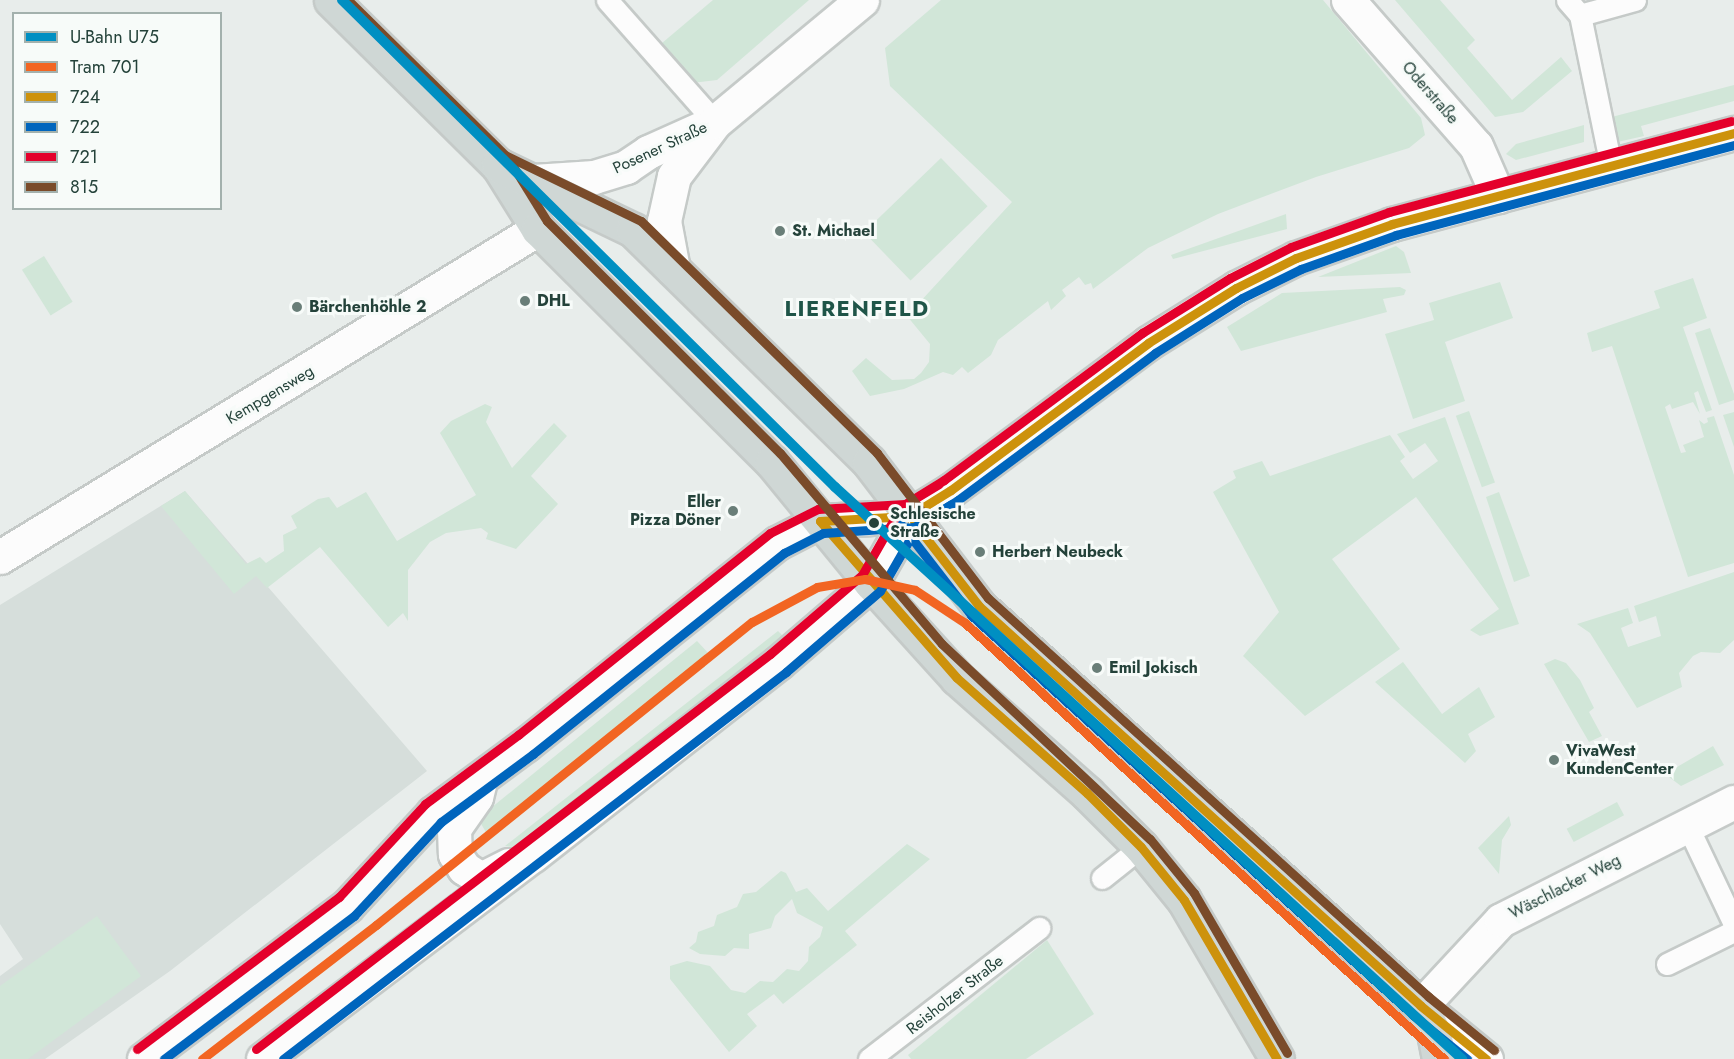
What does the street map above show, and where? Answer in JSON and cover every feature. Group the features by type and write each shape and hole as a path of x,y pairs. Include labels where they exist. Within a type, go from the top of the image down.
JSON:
{"main road":[{"path":"331,0 498,165 538,229 772,462 871,583 957,678 1087,793 1140,847 1184,900 1277,1059"},
{"path":"498,165 633,230 869,462 979,606 1421,1006 1434,1034 1439,1059"},
{"path":"533,181 538,229"}],"street":[{"name":"Posener Straße","path":"673,269 664,221 668,193 674,176 716,122 862,0"},
{"name":"Oderstraße","path":"1348,0 1476,146 1498,196"},
{"name":"Posener Straße","path":"533,181 594,177 626,167 648,152 716,122"},
{"path":"144,1059 347,906 422,824 482,774 525,745 777,543 820,521 909,516 951,490 1148,344 1236,288 1296,258 1392,224 1734,133"},
{"name":"Kempgensweg","path":"0,556 538,229"},
{"path":"263,1059 533,855 778,663 871,583 909,516"},
{"path":"482,774 476,797 454,829 453,848 460,864 481,879 518,859 533,855"},
{"name":"Wäschlacker Weg","path":"1421,1006 1501,920 1734,802"},
{"path":"1421,1006 1486,1059"}],"lane":[{"path":"606,0 716,122"},
{"path":"1611,166 1573,8 1635,0"},
{"path":"1687,825 1734,924"},
{"path":"1102,878 1140,847"},
{"name":"Reisholzer Straße","path":"869,1059 1039,928"},
{"path":"1667,964 1734,931"}],"shaded area":[{"path":"185,491 427,771 170,971 45,1059 0,1059 0,976 23,959 0,924 0,605"}],"green space":[{"path":"713,0 809,0 717,80 692,83 655,49"},
{"path":"941,0 1323,0 1421,118 1425,135 1409,148 1316,177 1218,214 1148,248 1093,289 1091,283 1085,285 1079,277 1062,290 1066,296 1051,310 1048,301 998,340 991,355 968,373 962,367 953,375 943,372 904,389 870,396 852,371 866,358 892,380 914,379 921,373 929,362 930,344 907,316 1012,202 890,86 885,48"},
{"path":"1395,0 1440,0 1475,40 1467,48 1512,100 1561,57 1572,71 1523,112 1495,117"},
{"path":"1734,85 1734,101 1641,126 1644,136 1613,143 1604,119"},
{"path":"1584,125 1584,142 1516,160 1506,154 1516,144"},
{"path":"941,158 988,206 911,281 864,232"},
{"path":"1286,214 1287,229 1173,259 1171,255"},
{"path":"1396,246 1404,252 1411,273 1318,277"},
{"path":"44,256 73,302 51,316 22,270"},
{"path":"1693,278 1707,318 1683,327 1712,410 1706,412 1698,391 1694,393 1700,414 1693,402 1672,409 1670,404 1665,407 1681,453 1686,452 1683,445 1704,437 1699,420 1704,424 1708,422 1707,418 1714,416 1734,475 1734,563 1688,577 1612,346 1592,352 1587,333 1660,308 1654,291"},
{"path":"1500,282 1513,318 1445,342 1465,401 1413,419 1385,334 1434,320 1429,303"},
{"path":"1400,287 1406,290 1404,295 1383,299 1387,312 1241,351 1227,327 1282,293"},
{"path":"1710,328 1734,394 1734,400 1719,405 1695,333"},
{"path":"485,404 492,407 486,422 512,468 554,423 567,436 531,476 558,504 516,549 486,539 488,533 481,528 446,533 430,542 408,570 408,621 403,613 388,627 320,547 267,588 256,576 234,594 161,506 185,491 246,564 260,557 266,563 284,551 283,535 297,528 291,516 318,499 329,497 337,508 366,492 397,541 476,495 440,433 451,421"},
{"path":"1469,411 1495,482 1482,487 1456,416"},
{"path":"1734,412 1734,447 1723,415"},
{"path":"1445,417 1519,624 1480,636 1470,630 1499,609 1416,497 1332,559 1400,649 1305,716 1243,656 1279,612 1213,492 1236,478 1233,471 1262,461 1270,476 1390,435 1405,457 1400,461 1413,479 1438,461 1425,443 1410,453 1397,434"},
{"path":"1499,492 1530,576 1514,582 1486,497"},
{"path":"1734,572 1734,640 1720,653 1701,652 1693,656 1679,673 1682,687 1637,708 1590,633 1577,624 1628,608 1633,623 1621,628 1628,647 1661,636 1656,616 1639,622 1634,606"},
{"path":"778,631 783,636 520,848 505,846"},
{"path":"697,641 711,656 487,834 480,822 481,816"},
{"path":"1555,659 1566,663 1580,680 1594,708 1589,712 1602,736 1589,742 1544,664"},
{"path":"1403,662 1442,714 1479,687 1495,717 1468,734 1476,751 1465,763 1375,682"},
{"path":"1713,746 1724,765 1681,786 1665,774"},
{"path":"1617,802 1624,815 1574,842 1567,829"},
{"path":"1509,816 1511,825 1502,840 1499,874 1478,848"},
{"path":"907,844 930,859 845,931 857,945 783,1004 774,994 747,1014 757,1026 729,1052 670,979 670,966 687,961 710,966 731,990 745,993 760,981 773,982 787,969 799,971 808,961 809,947 820,937 823,927 797,913 792,899 775,916 771,928 749,934 749,949 734,948 725,956 700,954 689,948 696,942 698,932 714,926 717,915 737,907 743,894 756,892 781,871 786,873 796,892 807,888 828,911"},
{"path":"97,916 141,976 28,1059 0,1059 0,986"},
{"path":"1047,940 1094,1014 1026,1059 911,1059 908,1055"}],"metro line":[{"name":"U75","path":"342,0 835,487 1462,1059"}],"tram line":[{"name":"701","path":"202,1059 376,925 752,622 817,587 865,579 915,590 965,623 1444,1059"}],"transit line":[{"name":"815","path":"348,0 505,155 641,221 877,453 988,598 1429,997 1494,1050"},
{"name":"721","path":"137,1049 339,897 425,804 518,735 770,533 818,509 905,504 944,480 1142,333 1230,278 1291,247 1389,212 1731,121"},
{"name":"724","path":"820,521 909,516 951,490 1148,343 1236,288 1296,258 1392,224 1734,133"},
{"name":"722","path":"164,1059 354,916 441,822 533,754 784,553 823,533 914,527 958,500 1155,353 1242,298 1301,269 1396,235 1734,145"},
{"name":"815","path":"511,163 547,221 780,453 942,644 1150,839 1194,893 1287,1053"},
{"name":"721","path":"256,1049 770,654 862,575 901,507 939,484"},
{"name":"722","path":"283,1059 786,672 880,591 918,525 951,504"},
{"name":"724","path":"909,516 979,606 1421,1006 1486,1059"},
{"name":"724","path":"820,521 957,678 1087,793 1141,847 1184,900 1277,1059"},
{"name":"722","path":"900,523 971,615 1413,1015 1467,1059"}],"place":[{"name":"St. Michael","path":"780,231"},
{"name":"DHL","path":"525,301"},
{"name":"Bärchenhöhle 2","path":"297,307"},
{"name":"Eller Pizza Döner","path":"733,511"},
{"name":"Schlesische Straße","path":"874,523"},
{"name":"Herbert Neubeck","path":"980,552"},
{"name":"Emil Jokisch","path":"1097,668"},
{"name":"VivaWest KundenCenter","path":"1554,760"}],"district":[{"name":"LIERENFELD","path":"857,309"}]}
